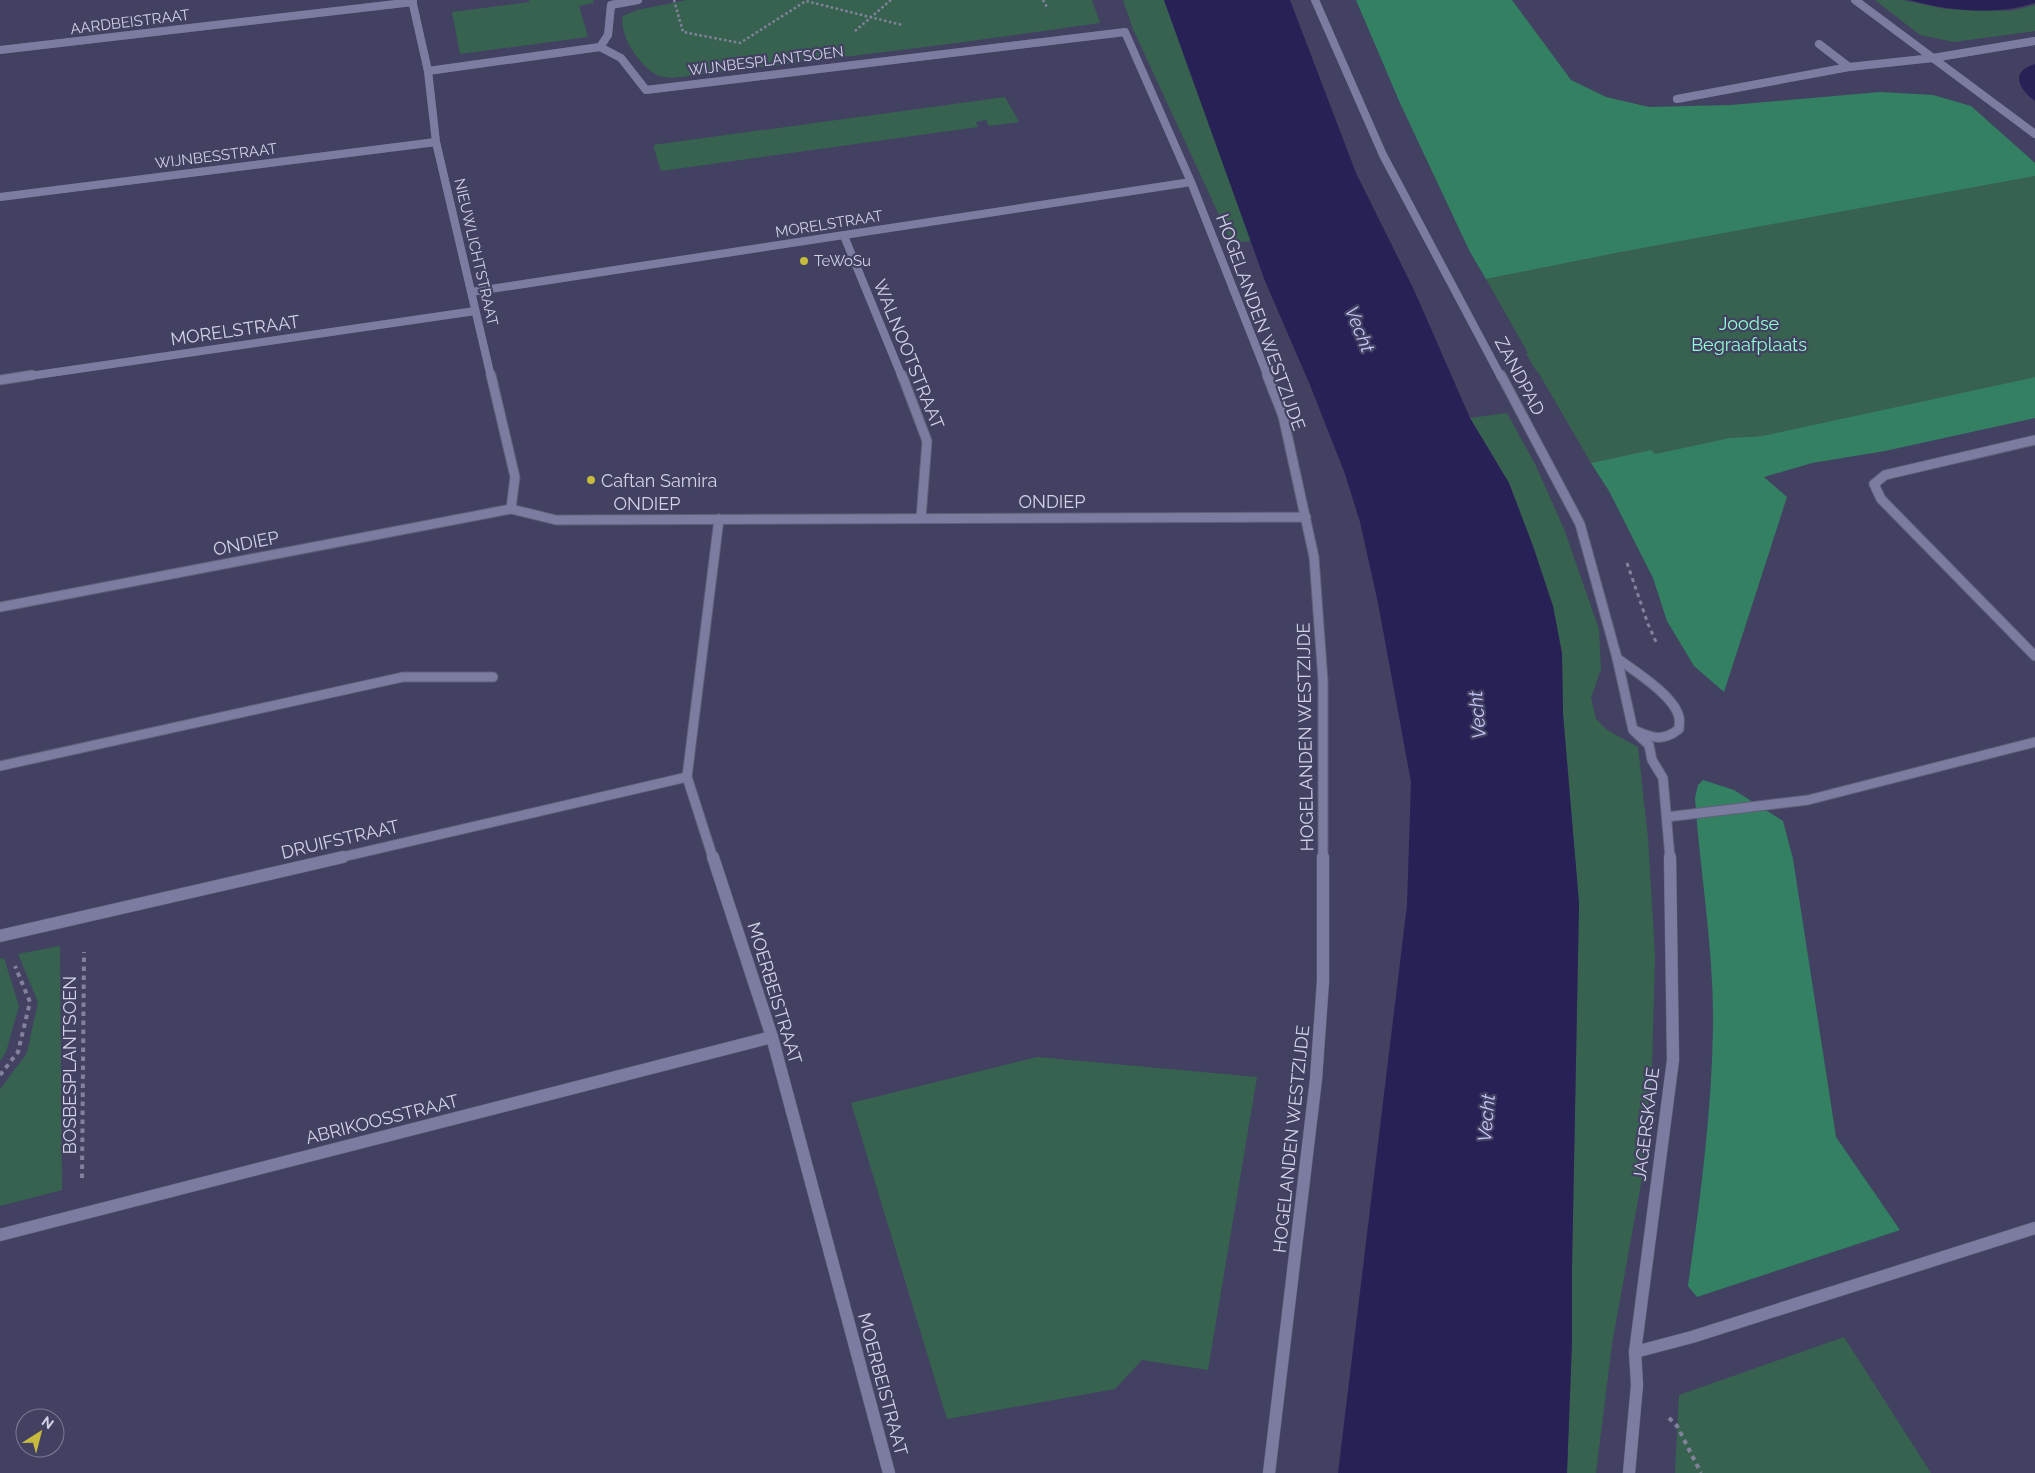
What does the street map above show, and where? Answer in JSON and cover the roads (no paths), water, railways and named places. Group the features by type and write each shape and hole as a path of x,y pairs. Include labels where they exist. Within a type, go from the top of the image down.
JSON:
{"street":[{"path":"428,71 600,47 608,35 611,5 638,0"},
{"name":"ZANDPAD","path":"1315,0 1383,156 1580,524 1617,658 1633,730 1648,745 1652,760 1663,778"},
{"path":"1855,0 2035,134"},
{"name":"AARDBEISTRAAT","path":"0,50 412,1"},
{"name":"NIEUWLICHTSTRAAT","path":"412,1 428,71 436,142 515,477 511,509"},
{"name":"WIJNBESPLANTSOEN","path":"600,47 621,58 646,90 1125,32"},
{"name":"HOGELANDEN WESTZIJDE","path":"1125,32 1191,182 1283,416 1314,557 1323,681 1323,981 1316,1079 1269,1473"},
{"path":"1677,100 1849,67 1933,58 2035,41"},
{"path":"1820,44 1849,67"},
{"name":"WIJNBESSTRAAT","path":"0,197 436,142"},
{"name":"MORELSTRAAT","path":"471,292 1191,182"},
{"name":"WALNOOTSTRAAT","path":"844,236 893,352 927,441 921,518"},
{"name":"MORELSTRAAT","path":"0,380 475,311"},
{"path":"2035,440 1885,475 1874,484 1881,499 2035,656"},
{"name":"ONDIEP","path":"0,607 511,509 556,520 1306,517"},
{"name":"MOERBEISTRAAT","path":"719,519 687,777 772,1037 889,1473"},
{"path":"1617,658 1666,698 1672,704 1679,717 1679,729 1670,737 1655,740 1633,730"},
{"path":"0,766 403,677 493,677"},
{"path":"1667,817 1808,800 2035,742"},
{"name":"DRUIFSTRAAT","path":"1,936 687,777"},
{"name":"JAGERSKADE","path":"1629,1473 1637,1385 1635,1352 1673,1060 1672,874 1663,778"},
{"name":"ABRIKOOSSTRAAT","path":"0,1235 772,1037"},
{"path":"1635,1352 1692,1337 2035,1228"}],"water":[{"name":"Vecht","path":"1164,0 1290,0 1356,173 1414,290 1470,418 1509,483 1553,606 1562,653 1563,714 1579,903 1572,1341 1567,1473 1338,1473 1407,905 1411,782 1378,603 1360,522 1345,474 1310,385 1265,281"},
{"path":"1909,0 2035,0 2035,3 2004,10 1989,11 1940,7"},
{"path":"2035,64 2035,101 2021,86 2019,76 2027,67"}],"place":[{"name":"TeWoSu","path":"804,261"},
{"name":"Caftan Samira","path":"591,480"}],"park label":[{"name":"Joodse Begraafplaats","path":"1749,333"}]}
